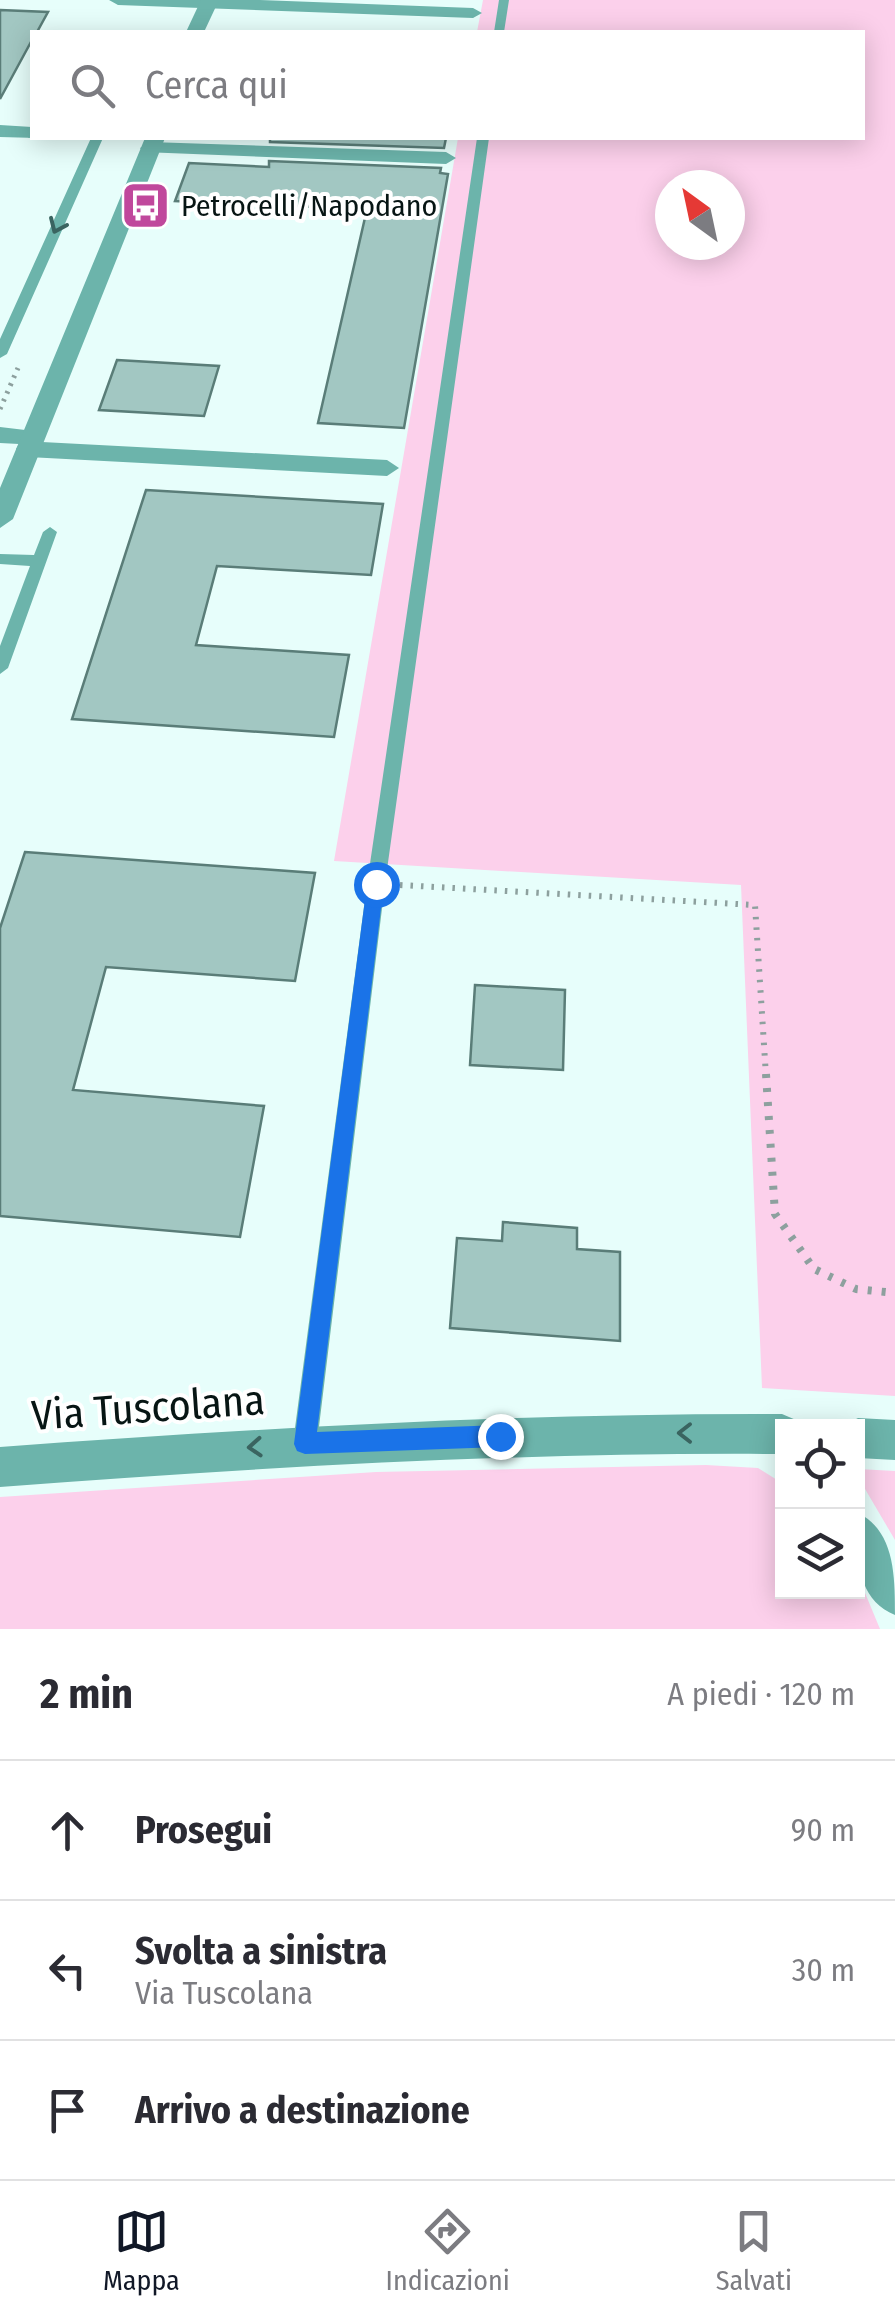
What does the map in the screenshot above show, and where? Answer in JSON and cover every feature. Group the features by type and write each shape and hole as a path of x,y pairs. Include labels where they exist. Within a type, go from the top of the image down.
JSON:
{"street":[{"path":"118,0 414,5 473,13"},
{"path":"196,30 207,1"},
{"path":"0,131 30,133"},
{"path":"0,519 148,140 446,158"},
{"path":"0,435 31,443 388,468"},
{"name":"Via Tuscolana","path":"0,1467 305,1444 646,1433 775,1434"},
{"path":"865,1438 895,1440"},
{"path":"865,1545 895,1594"}],"lane":[{"path":"499,30 504,0"},
{"path":"0,354 96,140"},
{"path":"305,1444 376,884 483,140"},
{"path":"0,668 50,532"},
{"path":"0,559 39,561"}],"path":[{"path":"376,884 755,905 774,1214 814,1269 856,1289 895,1292"}],"shaded area":[{"path":"483,0 895,0 895,1396 762,1388 741,885 334,861 458,140 865,140 865,30 477,30"},
{"path":"706,1465 758,1468 775,1479 775,1599 865,1599 865,1593 880,1629 0,1629 0,1497 376,1472"},
{"path":"865,1469 895,1471 895,1540 865,1489"}],"building":[{"path":"0,10 48,12 38,30 30,30 30,44 0,99"},
{"path":"270,140 446,140 444,148"},
{"path":"269,161 441,168 440,173 448,174 404,428 318,423 367,209 175,201 189,163 269,167"},
{"path":"117,360 219,366 204,416 99,410"},
{"path":"146,490 383,504 371,575 217,566 196,645 349,655 334,737 72,719"},
{"path":"25,852 315,873 295,981 106,967 73,1090 264,1106 240,1237 0,1216 0,928"},
{"path":"475,985 565,990 563,1070 470,1065"},
{"path":"503,1222 577,1228 577,1249 620,1252 620,1341 450,1328 457,1238 502,1241"}],"place":[{"name":"Petrocelli/Napodano","path":"146,206"}],"route":[{"path":"376,884 305,1444 500,1436"}]}
